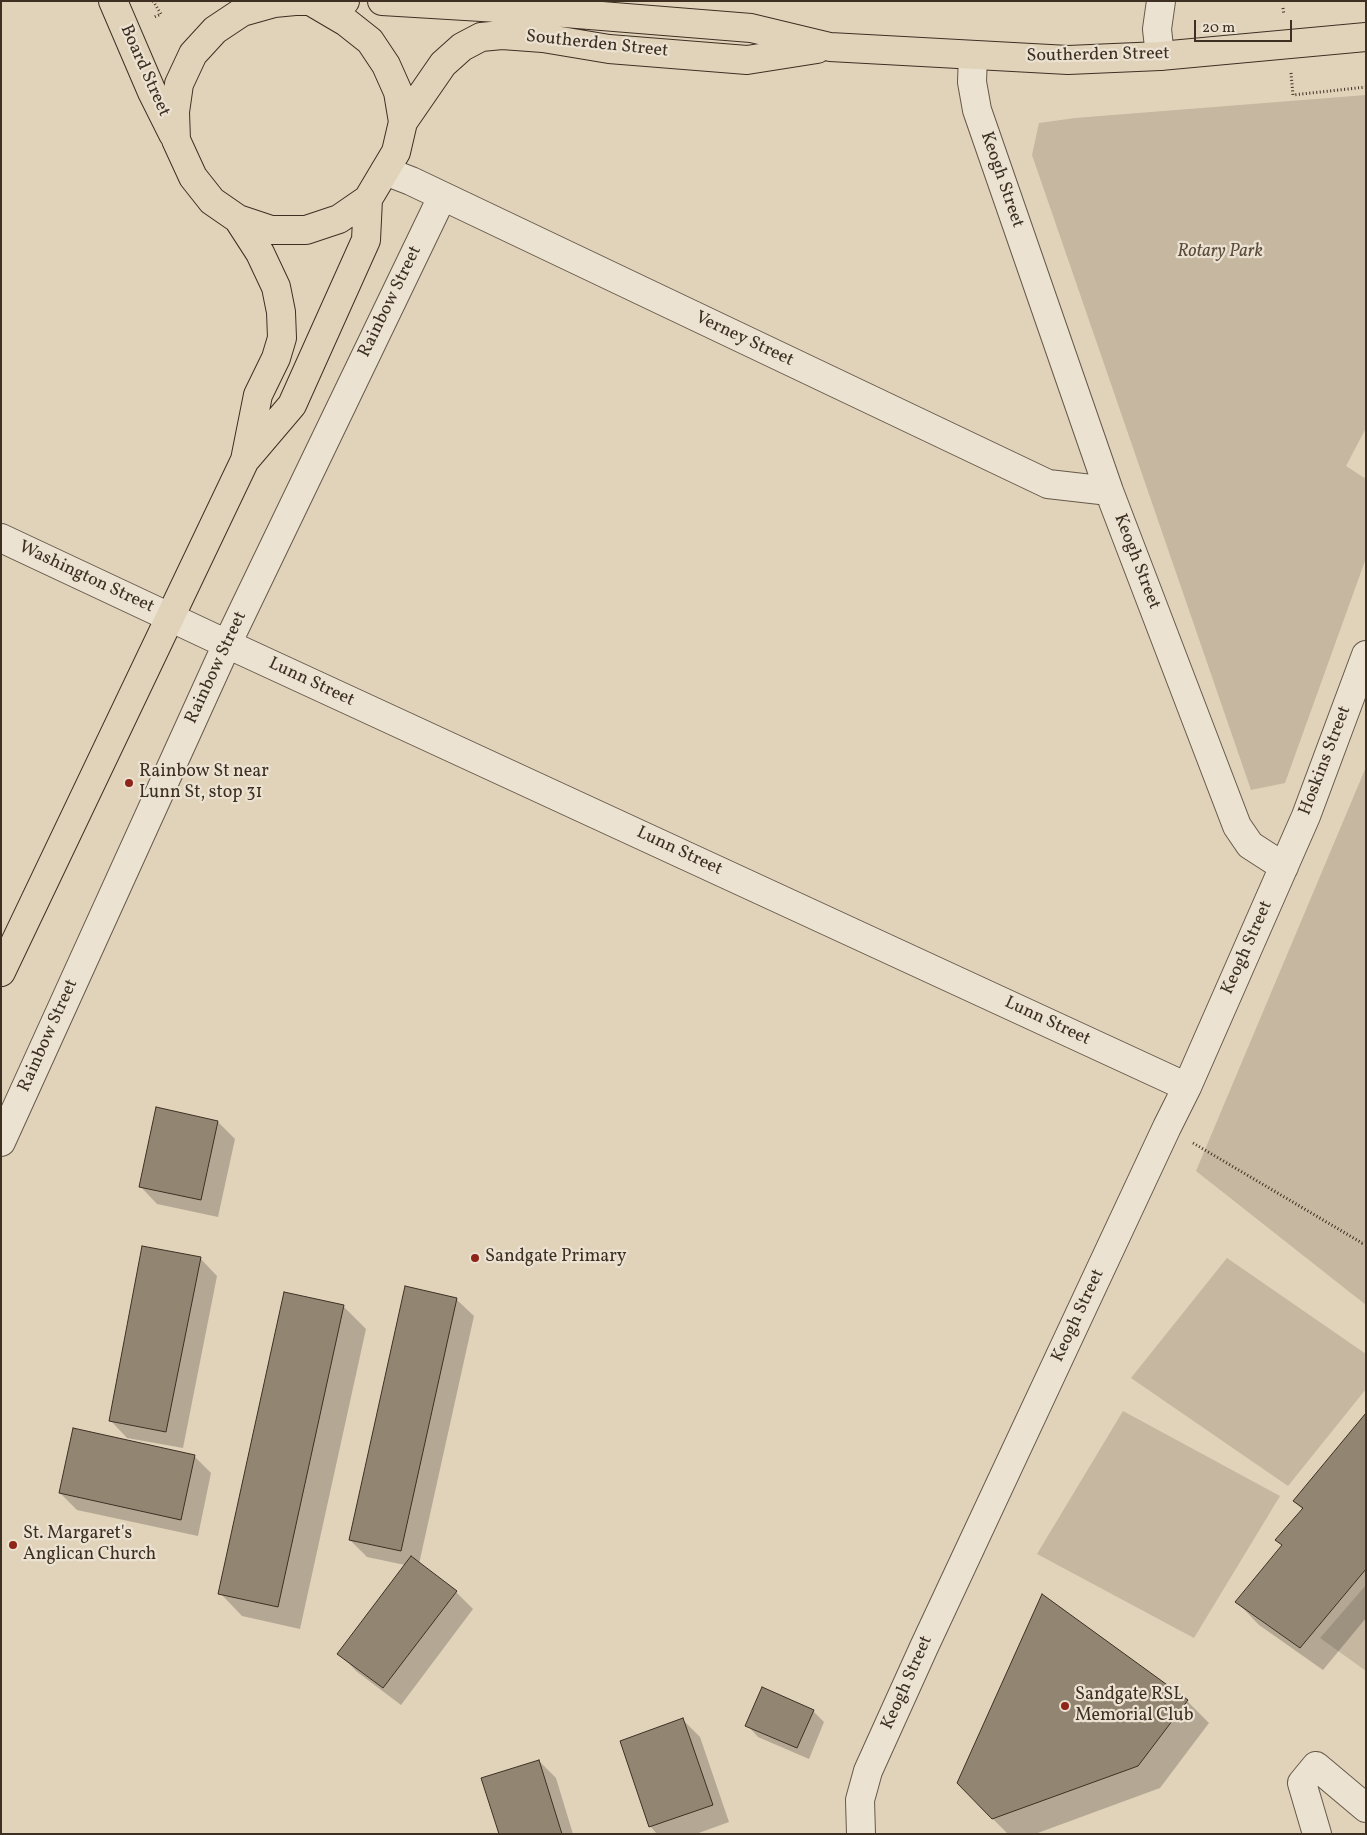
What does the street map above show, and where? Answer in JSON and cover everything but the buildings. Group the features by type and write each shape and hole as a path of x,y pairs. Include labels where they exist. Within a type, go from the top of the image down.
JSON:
{"main road":[{"name":"Board Street","path":"113,1 152,92 193,177 212,201 238,219"},
{"path":"176,140 175,112 179,84 193,54 215,30 242,12 270,2 345,1"},
{"name":"Southerden Street","path":"382,1 517,5 751,28 830,47 1068,60 1160,56 1366,37"},
{"path":"238,219 271,230 306,230 339,219 368,199 396,152 403,122 398,92 386,65 370,42 346,22 312,2"},
{"name":"Southerden Street","path":"403,122 443,64 462,47 481,37 502,35 544,38 609,49 747,60 830,47"},
{"path":"245,460 292,405 366,240 368,199"},
{"path":"1,972 245,460 258,395 276,358 282,338 281,312 276,287 260,253 238,219"}],"street":[{"path":"1160,56 1157,29 1161,1"},
{"path":"502,35 517,5"},
{"name":"Keogh Street","path":"861,1834 860,1800 868,1771 924,1647 1187,1087 1284,867 1250,845 1237,826 1109,491 977,110 972,82 973,55"},
{"name":"Verney Street","path":"385,171 410,181 1048,484 1109,491"},
{"name":"Rainbow Street","path":"1,1142 228,644 442,197"},
{"name":"Washington Street","path":"1,538 171,618"},
{"name":"Lunn Street","path":"171,618 1187,1087"},
{"name":"Hoskins Street","path":"1284,867 1306,816 1366,655"},
{"path":"1317,1834 1302,1783 1316,1766 1366,1808"}],"path":[{"path":"149,19 161,14 153,1"},
{"path":"1167,1127 1362,1243 1366,1242"}],"green space":[{"name":"Rotary Park","path":"1366,95 1366,428 1346,466 1366,479 1366,558 1285,783 1251,790 1032,155 1039,123 1075,118"},
{"path":"1366,767 1366,1305 1196,1171"},
{"path":"1227,1258 1366,1354 1366,1389 1288,1486 1131,1378"},
{"path":"1123,1411 1280,1496 1194,1638 1037,1554"},
{"path":"1366,1585 1366,1671 1320,1638"}],"place":[{"name":"Rainbow St near Lunn St, stop 31","path":"129,783"},
{"name":"Sandgate Primary","path":"475,1258"},
{"name":"St. Margaret's Anglican Church","path":"13,1545"},
{"name":"Sandgate RSL Memorial Club","path":"1065,1706"}]}
